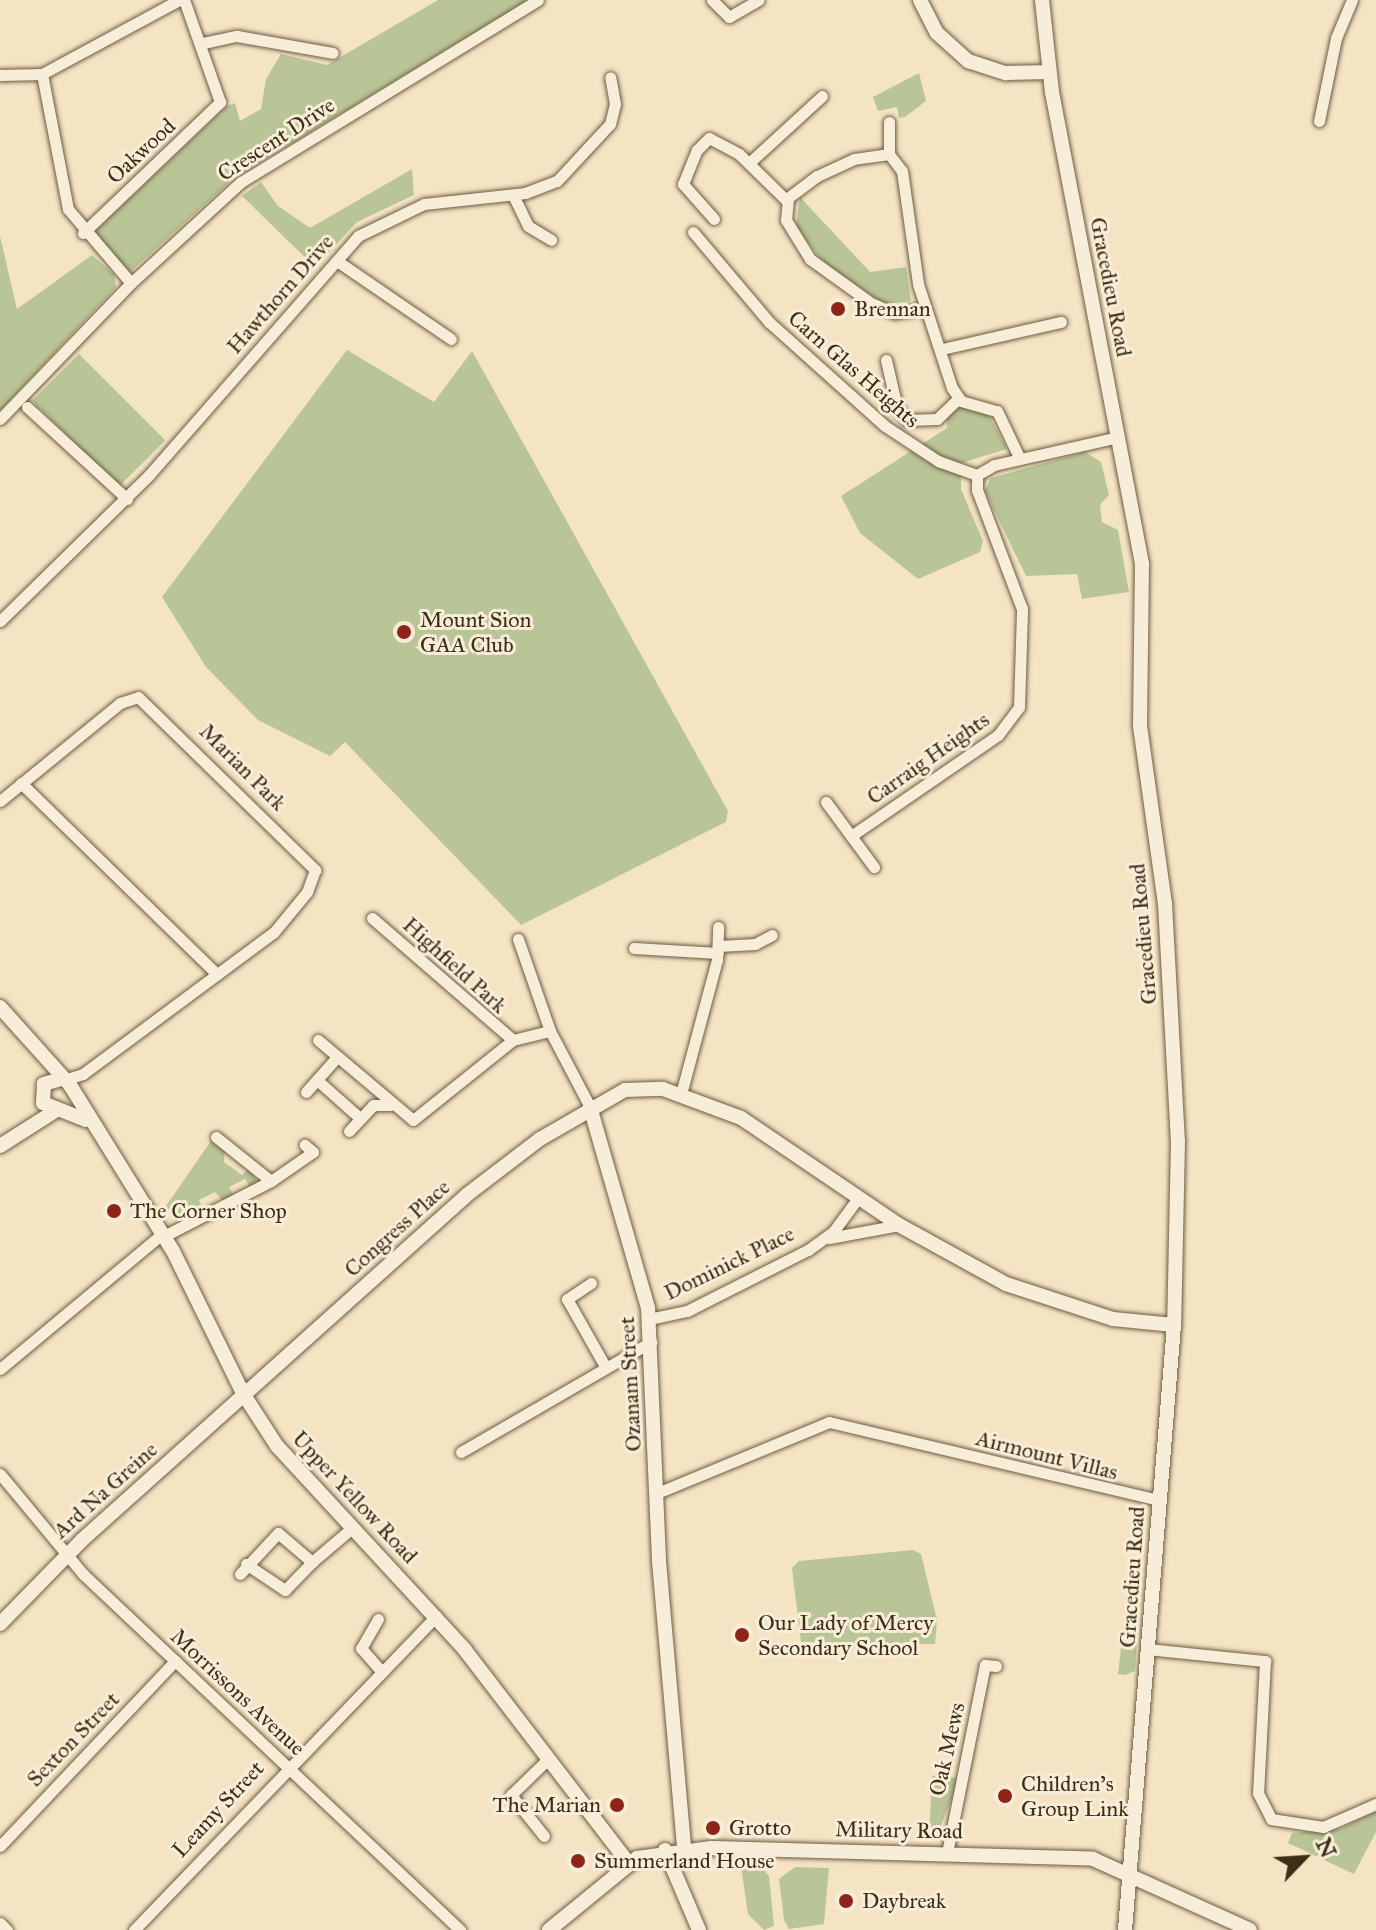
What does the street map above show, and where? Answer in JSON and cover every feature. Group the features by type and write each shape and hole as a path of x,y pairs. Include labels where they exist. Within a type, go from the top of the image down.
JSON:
{"street":[{"path":"0,75 42,74 182,0 203,43 237,36 333,53"},
{"name":"Crescent Drive","path":"0,419 131,283 249,177 538,0"},
{"path":"712,0 731,17 758,0"},
{"path":"920,0 937,33 968,61 1006,73 1049,72"},
{"name":"Gracedieu Road","path":"1042,0 1049,72 1142,564 1140,726 1167,922 1179,1166 1174,1325 1125,1930"},
{"path":"1319,121 1336,38 1352,0"},
{"name":"Oakwood","path":"83,233 215,109 220,95 203,43"},
{"path":"42,74 66,201 83,233 131,283"},
{"name":"Hawthorn Drive","path":"0,621 127,499 368,228 412,207 513,195 550,185 591,150 613,117 610,77"},
{"path":"749,163 822,96"},
{"path":"889,122 889,154 902,171 926,308 958,399"},
{"path":"714,219 683,184 698,147 716,138 749,163 787,201 789,229 818,266 886,311 926,308"},
{"path":"787,201 830,169 889,154"},
{"path":"513,195 528,226 551,240"},
{"name":"Carn Glas Heights","path":"693,232 759,313 885,426 938,461 977,475"},
{"path":"337,261 451,339"},
{"path":"942,349 1061,322"},
{"path":"886,360 897,408 907,420 937,419 958,399"},
{"path":"958,399 997,411 1020,459"},
{"path":"27,407 127,499"},
{"path":"977,475 1020,459 1118,437"},
{"name":"Carraig Heights","path":"851,836 998,735 1019,707 1022,609 977,490 977,475"},
{"name":"Marian Park","path":"0,801 124,700 138,697 152,704 315,870 292,913 217,974 67,1086"},
{"path":"21,783 217,974"},
{"path":"826,802 874,867"},
{"name":"Highfield Park","path":"372,918 513,1040"},
{"path":"681,1094 719,949 718,927"},
{"path":"634,948 719,949 755,944 772,935"},
{"name":"Ozanam Street","path":"518,939 550,1031 590,1107 649,1319 657,1493 684,1848"},
{"name":"Upper Yellow Road","path":"0,1007 67,1086 163,1234 244,1395 277,1446 436,1616 629,1864"},
{"path":"318,1040 410,1120 422,1117 513,1040 550,1031"},
{"path":"21,1128 42,1090 37,1049"},
{"path":"306,1092 337,1057"},
{"path":"317,1080 360,1118"},
{"path":"0,1146 21,1128 59,1110 67,1086 42,1090"},
{"path":"590,1107 634,1088 681,1094 759,1128 899,1225 980,1271 1049,1301 1113,1319 1174,1325"},
{"name":"Upper Yellow Road","path":"42,1090 59,1110 94,1129"},
{"path":"349,1131 376,1103 397,1110"},
{"name":"Congress Place","path":"244,1395 488,1178 590,1107"},
{"path":"216,1137 271,1181"},
{"path":"0,1369 163,1234 271,1181 313,1152 305,1145"},
{"name":"Dominick Place","path":"825,1239 858,1198"},
{"name":"Dominick Place","path":"649,1319 687,1311 825,1239 899,1225"},
{"path":"591,1283 567,1300 606,1368"},
{"path":"461,1452 651,1342"},
{"name":"Ard Na Greine","path":"0,1624 65,1556 244,1395"},
{"name":"Airmount Villas","path":"657,1493 826,1422 1159,1500"},
{"name":"Morrissons Avenue","path":"0,1474 65,1556 460,1930"},
{"path":"312,1562 280,1533 243,1569 287,1590 312,1562 352,1528"},
{"name":"Leamy Street","path":"134,1930 287,1765 436,1616"},
{"path":"378,1619 361,1648 380,1670"},
{"path":"1148,1649 1265,1661 1258,1793 1271,1819 1323,1827 1376,1804"},
{"name":"Sexton Street","path":"0,1846 175,1661"},
{"name":"Oak Mews","path":"947,1853 985,1665 996,1666"},
{"path":"544,1836 511,1795 547,1760"},
{"name":"Military Road","path":"549,1930 629,1864 665,1850 684,1848 1088,1858 1130,1874 1250,1930"},
{"path":"665,1850 699,1930"},
{"path":"0,1923 7,1930"}],"green space":[{"path":"438,0 528,0 234,178 130,272 97,241 96,230 227,106 235,103 240,121 261,109 266,79 281,54 327,65"},
{"path":"919,73 926,101 905,117 899,118 897,107 878,111 873,97"},
{"path":"412,169 414,195 357,222 315,267 242,196 261,182 278,206 310,228"},
{"path":"800,197 870,272 906,267 911,301 884,304 823,262 796,226"},
{"path":"0,236 17,309 92,255 114,274 116,287 0,411"},
{"name":"Mount Sion GAA Club","path":"347,350 434,402 472,351 728,811 726,822 521,925 345,742 330,756 258,720 206,667 162,597"},
{"path":"79,354 165,440 119,487 32,401"},
{"path":"945,402 987,412 1007,449 961,463 961,489 983,541 980,552 918,579 860,533 841,496 947,428"},
{"path":"1085,452 1101,462 1109,495 1100,505 1102,522 1118,530 1129,592 1082,599 1077,574 1026,576 985,491 991,478"},
{"path":"211,1141 225,1149 224,1162 242,1175 249,1168 258,1183 250,1187 245,1179 229,1187 234,1196 222,1200 215,1192 199,1200 203,1209 174,1215 166,1206"},
{"path":"913,1550 921,1554 937,1620 935,1644 801,1642 792,1568 799,1561"},
{"path":"1126,1604 1139,1609 1135,1671 1125,1675 1118,1674"},
{"path":"932,1776 960,1778 936,1838 929,1838"},
{"path":"1376,1811 1376,1832 1354,1874 1288,1843 1292,1833 1340,1829"},
{"path":"758,1864 769,1876 774,1926 764,1930 748,1914 741,1866"},
{"path":"795,1867 829,1868 824,1924 789,1929 784,1920 779,1879"}],"place":[{"name":"Brennan","path":"838,309"},
{"name":"Mount Sion GAA Club","path":"404,632"},
{"name":"The Corner Shop","path":"114,1211"},
{"name":"Our Lady of Mercy Secondary School","path":"742,1635"},
{"name":"Children's Group Link","path":"1005,1796"},
{"name":"The Marian","path":"617,1805"},
{"name":"Grotto","path":"713,1828"},
{"name":"Summerland House","path":"578,1861"},
{"name":"Daybreak","path":"846,1901"}]}
